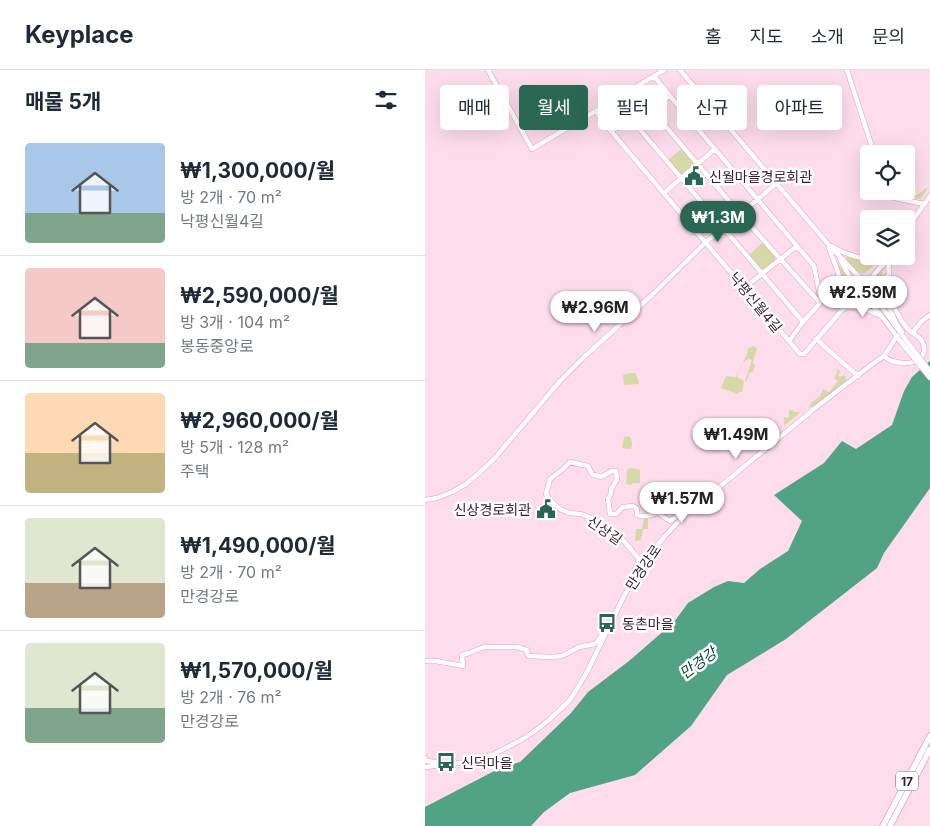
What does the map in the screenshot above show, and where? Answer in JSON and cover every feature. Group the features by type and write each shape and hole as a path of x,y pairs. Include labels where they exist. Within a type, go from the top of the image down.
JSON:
{"main road":[{"name":"17","path":"883,826 930,736"},
{"name":"17","path":"890,826 930,749"}],"street":[{"path":"488,70 532,149 596,111"},
{"path":"639,85 664,70"},
{"path":"680,70 838,256 869,287 930,378"},
{"path":"847,70 871,145"},
{"path":"654,76 757,200 815,266 820,303 789,341"},
{"name":"낙평신월4길","path":"596,111 611,132 800,354 802,355 844,307 851,297 854,287"},
{"path":"667,128 780,260 820,303"},
{"path":"611,132 614,130"},
{"path":"640,130 803,322"},
{"path":"664,193 715,149"},
{"path":"425,500 452,492 466,484 479,473 581,359 653,294 705,243 777,183"},
{"path":"915,217 930,196"},
{"path":"905,200 924,204"},
{"path":"828,244 847,255 860,258"},
{"path":"828,244 838,272 844,307 868,310 883,318"},
{"path":"745,288 797,246"},
{"path":"838,256 854,287 901,336 930,371"},
{"path":"854,287 856,280 862,279 878,265"},
{"path":"862,294 867,292 875,272 882,265"},
{"path":"889,267 888,281 890,293 897,313 901,336"},
{"path":"889,267 885,280 887,301 901,336"},
{"name":"낙평신월4길","path":"844,307 862,294"},
{"path":"884,356 900,363 912,363 923,354 923,345 918,336 912,332 897,313"},
{"path":"901,336 912,332 930,314"},
{"name":"만경강로","path":"425,767 467,762 492,755 523,739 542,726 563,707 588,670 623,598 644,563 659,543 680,520 706,498 814,409 884,356 901,336"},
{"path":"816,339 857,376"},
{"name":"신상길","path":"623,598 639,559 624,541 602,524 581,514 569,513 554,504 546,494 550,479 570,462 588,466 592,474 601,477 616,471 617,479 608,499 610,514 616,514 623,507 633,506 636,508 639,516 658,513 670,521 689,507 706,498"},
{"path":"425,661 463,666 462,655 469,654 484,646 517,646 527,650 529,656 562,656 579,647 595,644 611,623"},
{"path":"425,758 426,761 451,764"}],"shaded area":[{"path":"682,148 693,162 693,165 683,174 680,174 668,160"},
{"path":"928,188 921,198 915,198 915,195"},
{"path":"763,242 775,257 775,260 764,269 761,269 749,255"},
{"path":"847,257 860,260 860,265 874,265 865,273 862,273 846,259"},
{"path":"838,264 845,272 850,286 845,300 843,285"},
{"path":"885,265 881,277 880,293 886,311 873,290 872,281"},
{"path":"754,346 757,349 753,361 753,364 755,364 753,372 750,372 746,382 752,360 746,360 743,363 748,352 747,349"},
{"path":"834,368 841,371 838,375 840,377 844,375 847,380 814,406 808,408 820,396 823,389 829,392 838,381 834,378 838,371"},
{"path":"739,372 737,377 744,381 742,392 738,394 721,388 726,376 736,377"},
{"path":"635,373 638,384 624,385 623,375"},
{"path":"789,410 801,412 784,426 784,417 789,418"},
{"path":"749,434 767,438 769,434 777,434 763,444 748,441"},
{"path":"629,436 632,442 631,449 622,448 624,437"},
{"path":"631,468 640,470 640,483 626,484 627,470"},
{"path":"644,518 648,518 648,529 643,529 641,540 635,541 636,529 642,529"}],"water":[{"name":"만경강","path":"930,361 930,488 884,553 877,568 786,639 727,675 691,726 635,775 570,793 544,812 531,826 425,826 425,807 500,768 520,762 571,713 588,692 629,661 674,622 688,603 728,581 744,583 760,569 788,551 802,521 774,495 824,463 842,441 856,449 892,425 904,391 912,377"}],"place":[{"name":"신월마을경로회관","path":"694,176"},
{"name":"신상경로회관","path":"546,509"},
{"name":"동촌마을","path":"607,623"},
{"name":"신덕마을","path":"446,762"}]}
